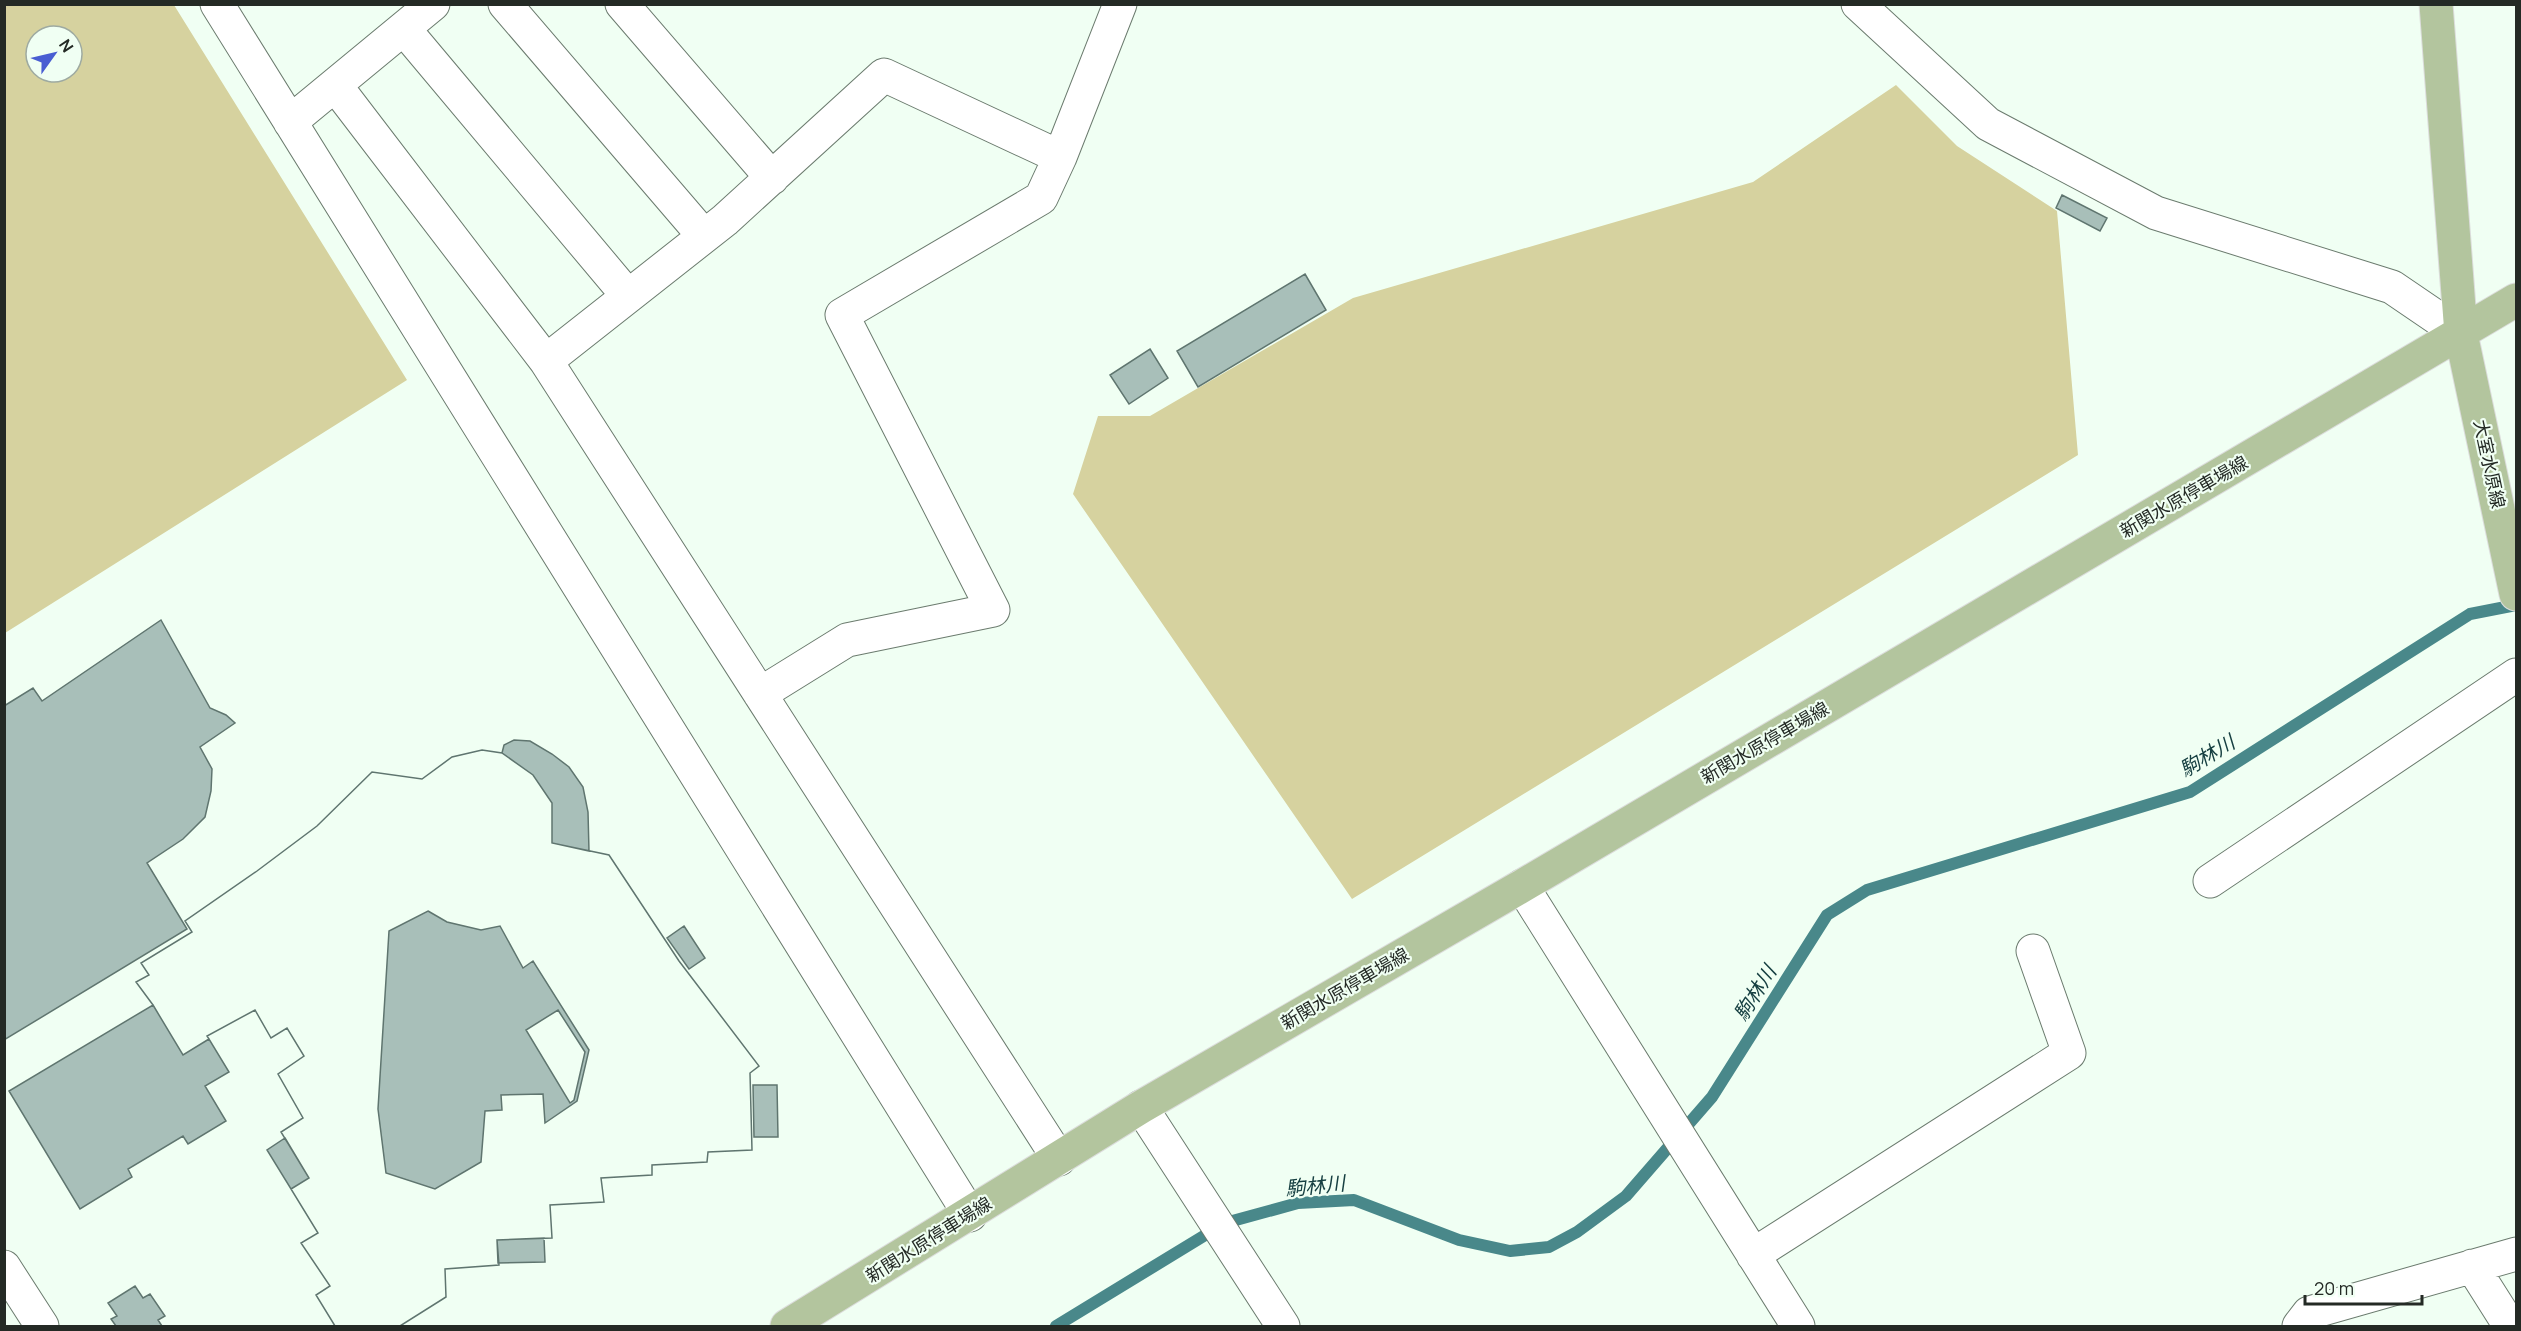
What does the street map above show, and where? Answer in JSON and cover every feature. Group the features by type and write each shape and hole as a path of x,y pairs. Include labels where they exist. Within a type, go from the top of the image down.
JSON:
{"main road":[{"path":"2436,4 2461,334"},
{"name":"新関水原停車場線","path":"796,1324 1141,1107 1522,886 2517,300"},
{"name":"大室水原線","path":"2461,334 2517,594"}],"street":[{"path":"217,4 969,1215"},
{"path":"290,122 433,4"},
{"path":"505,4 704,237"},
{"path":"622,4 772,178"},
{"path":"760,694 847,640 993,610 842,315 1041,198 1060,157 1120,4"},
{"path":"1857,4 1988,124 2156,213 2392,287 2461,334"},
{"path":"404,28 628,296"},
{"path":"546,361 704,237 885,75 1060,157"},
{"path":"335,85 546,361 1059,1159"},
{"path":"2210,881 2517,675"},
{"path":"1522,886 1798,1326"},
{"path":"1753,1255 2069,1053 2033,951"},
{"path":"1141,1107 1283,1326"},
{"path":"2299,1326 2308,1313 2517,1254"},
{"path":"2472,1266 2510,1326"},
{"path":"4,1267 42,1326"}],"shaded area":[{"path":"5,4 174,5 407,380 5,633"},
{"path":"1896,85 1957,146 2057,211 2078,455 1352,899 1073,494 1098,416 1150,416 1353,298 1753,182"}],"building":[{"path":"2062,195 2107,218 2100,231 2056,208"},
{"path":"1305,274 1326,310 1198,387 1177,351"},
{"path":"1150,349 1168,378 1129,404 1110,375"},
{"path":"161,620 210,708 226,715 235,723 200,747 212,769 211,791 205,817 183,839 147,863 187,929 4,1040 4,706 33,688 42,701"},
{"path":"514,740 530,741 552,754 569,767 583,787 588,812 589,851 552,843 552,803 533,775 502,753 504,745"},
{"path":"482,750 502,753 533,775 552,803 552,843 609,855 679,961 759,1066 750,1073 752,1150 708,1152 707,1162 652,1165 652,1175 601,1178 604,1202 550,1205 552,1238 497,1240 499,1265 445,1269 446,1297 400,1326 335,1326 316,1295 330,1286 301,1243 318,1233 291,1189 309,1178 281,1132 303,1118 278,1074 304,1056 287,1028 271,1038 255,1010 207,1036 209,1039 183,1055 153,1005 136,982 149,975 141,963 192,932 185,921 317,826 372,772 422,779 452,757","holes":["428,911 447,922 481,930 500,926 523,968 533,961 589,1050 577,1101 545,1123 543,1094 501,1095 502,1110 485,1111 481,1162 435,1189 386,1173 378,1109 389,931"]},
{"path":"482,750 502,753 533,775 552,803 552,843 609,855 679,961 759,1066 750,1073 752,1150 708,1152 707,1162 652,1165 652,1175 601,1178 604,1202 550,1205 552,1238 497,1240 499,1265 445,1269 446,1297 400,1326 335,1326 316,1295 330,1286 301,1243 318,1233 291,1189 309,1178 281,1132 303,1118 278,1074 304,1056 287,1028 271,1038 255,1010 207,1036 209,1039 183,1055 153,1005 136,982 149,975 141,963 192,932 185,921 317,826 372,772 422,779 452,757"},
{"path":"684,926 705,958 689,969 667,938"},
{"path":"153,1005 183,1055 209,1039 229,1072 205,1086 226,1121 188,1144 183,1136 128,1169 132,1177 80,1209 9,1091"},
{"path":"558,1010 585,1052 574,1100 570,1103 526,1030"},
{"path":"753,1085 777,1085 778,1137 754,1137"},
{"path":"285,1138 309,1178 291,1189 267,1150"},
{"path":"544,1238 545,1262 498,1263 497,1240"},
{"path":"135,1286 143,1298 150,1294 165,1316 158,1320 162,1326 116,1326 111,1319 117,1316 108,1303"}],"waterway":[{"name":"駒林川","path":"1056,1326 1225,1223 1298,1203 1354,1200 1459,1240 1510,1251 1549,1247 1577,1232 1626,1196 1712,1097 1827,915 1867,890 2190,792 2470,614 2516,605"}]}
